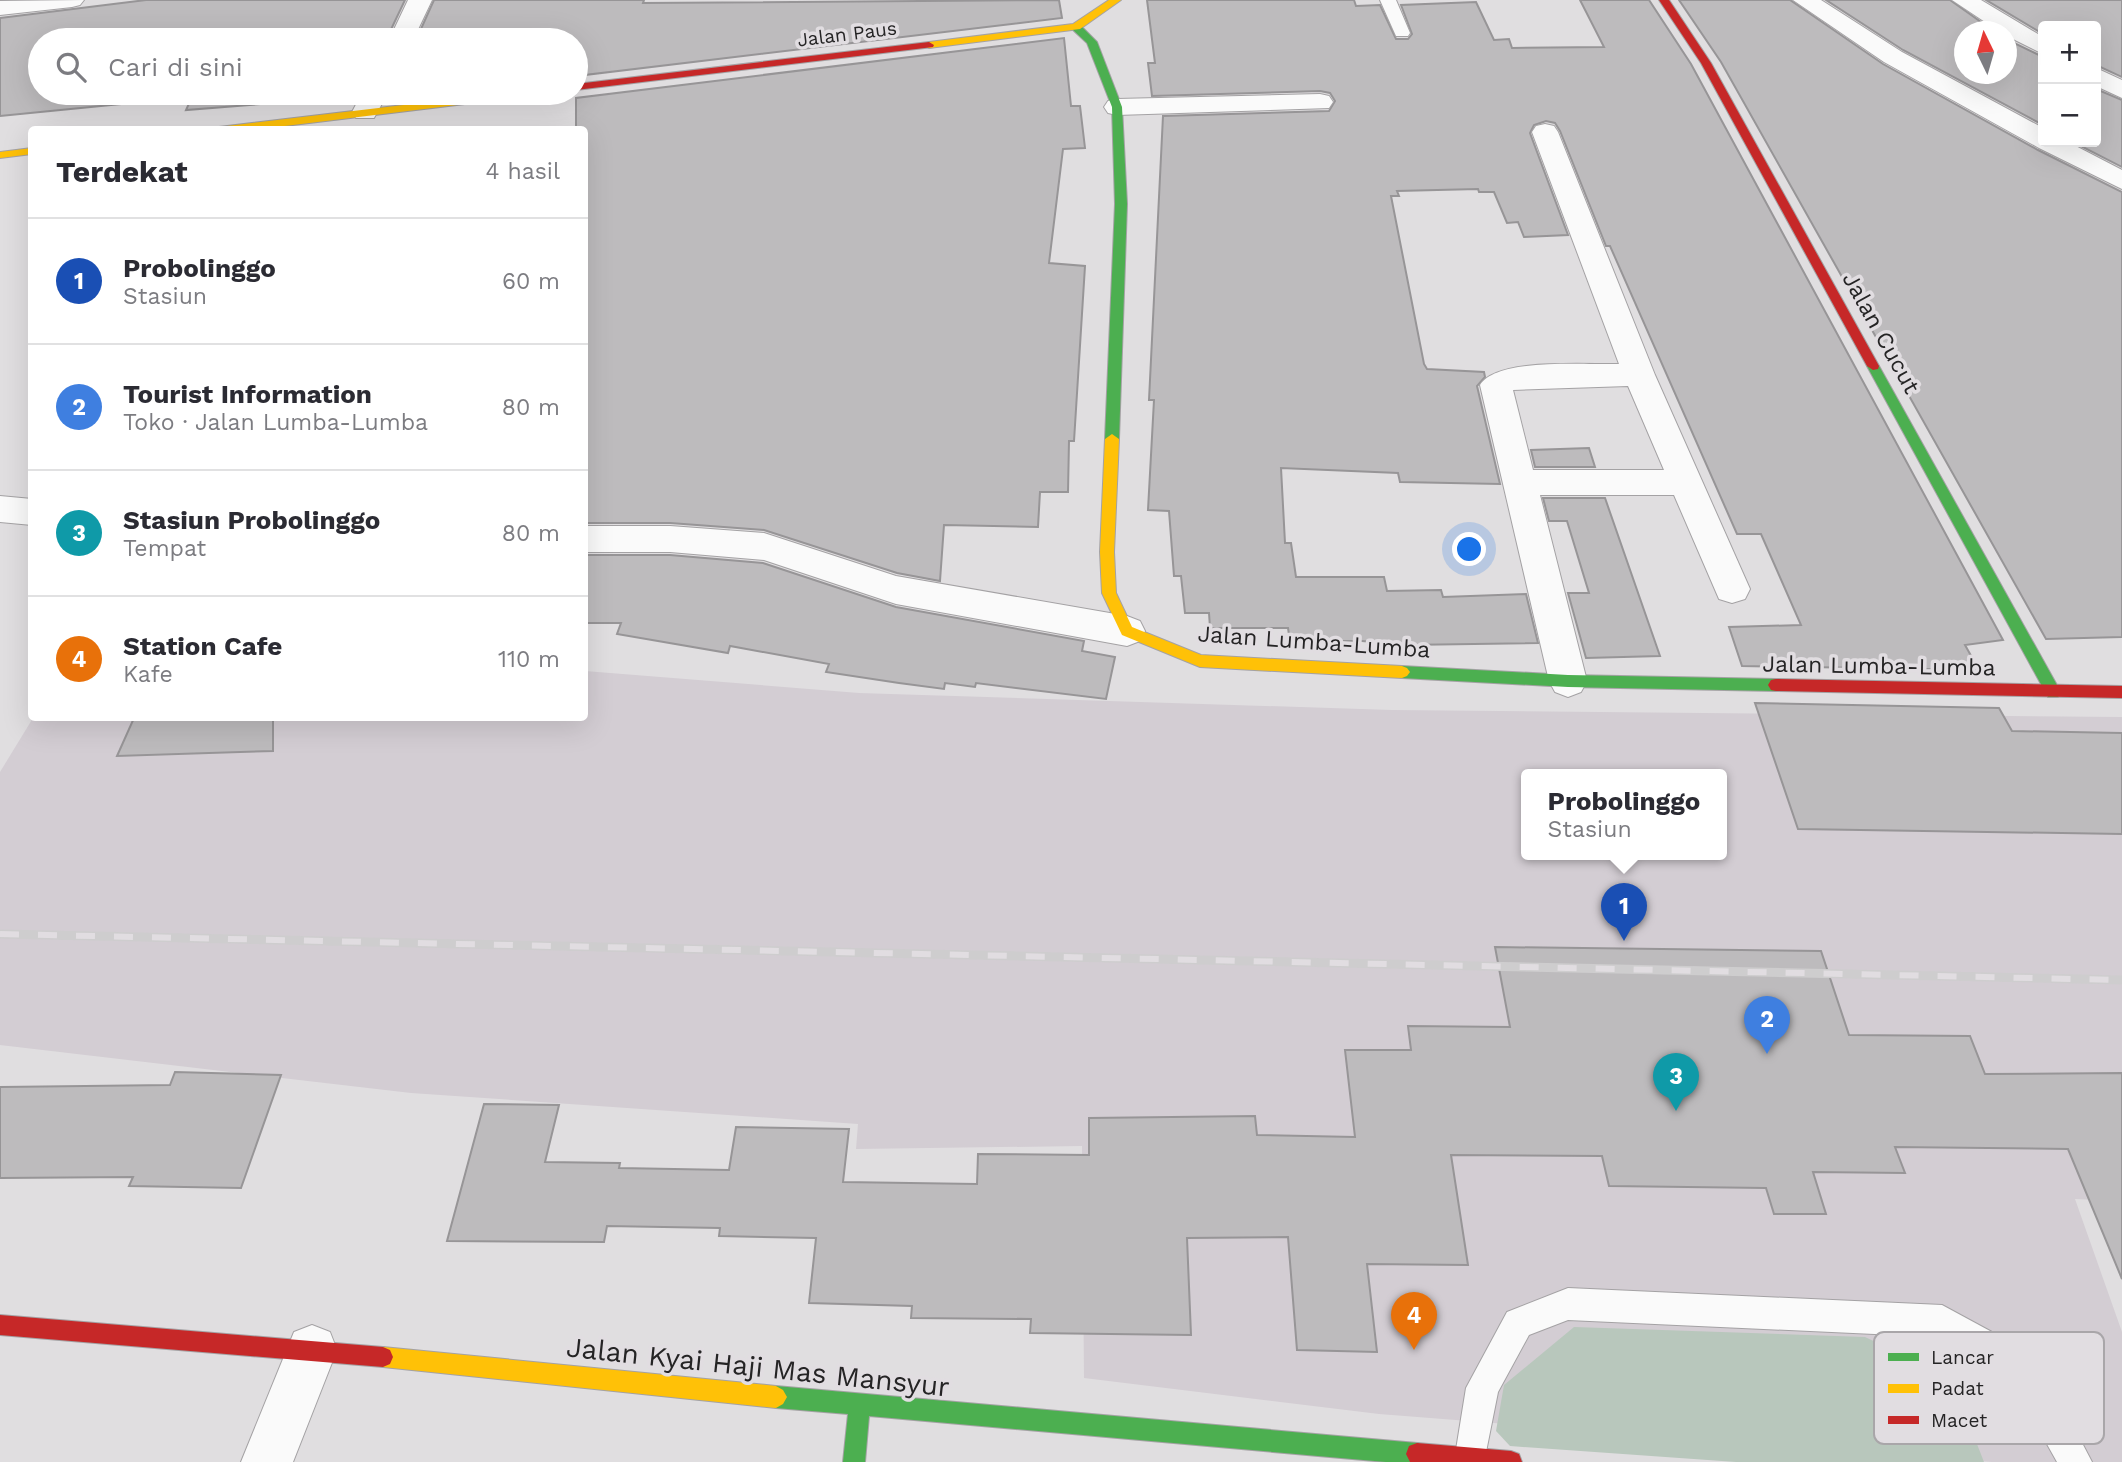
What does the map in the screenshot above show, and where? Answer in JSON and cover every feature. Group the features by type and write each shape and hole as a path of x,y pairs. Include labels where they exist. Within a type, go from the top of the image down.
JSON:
{"street":[{"path":"0,8 72,0"},
{"path":"407,28 420,0"},
{"name":"Jalan Paus","path":"588,86 1076,27 1116,0"},
{"name":"Jalan Cucut","path":"1664,0 1706,62 2053,692"},
{"path":"1805,0 1893,57 2038,136"},
{"path":"1964,0 2038,44"},
{"path":"1076,27 1093,42 1117,107 1121,204 1107,552 1109,593 1127,631"},
{"path":"2101,78 2122,90"},
{"path":"1117,107 1320,103"},
{"path":"241,126 359,105"},
{"path":"1545,132 1639,375 1732,589"},
{"path":"2057,147 2122,181"},
{"path":"0,155 28,152"},
{"path":"1569,681 1496,385 1510,378 1639,375"},
{"path":"1518,482 1687,483"},
{"path":"0,509 28,512"},
{"path":"588,540 670,539 764,547 895,590 1127,631"},
{"name":"Jalan Lumba-Lumba","path":"1127,631 1200,661 1569,681 2122,692"},
{"name":"Jalan Kyai Haji Mas Mansyur","path":"0,1325 312,1350 860,1405 1511,1462"},
{"path":"267,1462 312,1350"},
{"path":"854,1462 860,1405"}],"lane":[{"path":"1388,0 1402,33"},
{"path":"1469,1458 1482,1388 1518,1323 1568,1304 1942,1321 1962,1332"},
{"path":"2065,1444 2075,1462"}],"shaded area":[{"path":"588,671 859,693 1392,710 2122,717 2122,1201 2075,1199 2122,1332 2122,1462 1992,1462 1379,1414 1084,1378 1082,1146 856,1149 858,1124 411,1093 0,1045 0,772 31,721 588,721"}],"green space":[{"path":"1574,1327 1865,1337 1874,1341 1874,1444 1977,1444 1984,1462 1736,1462 1510,1446 1496,1431 1504,1385"}],"building":[{"path":"146,0 405,0 392,28 28,28 28,105 111,105 0,116 0,18"},
{"path":"434,0 644,0 643,3 1059,0 1062,18 588,75 588,28 421,28"},
{"path":"1147,0 1354,0 1356,6 1380,5 1396,39 1408,39 1412,34 1401,5 1476,2 1494,40 1509,39 1512,48 1604,47 1580,0 1649,0 1691,64 2003,640 1965,645 1979,670 1742,666 1729,627 1801,625 1761,534 1737,534 1610,246 1606,246 1560,131 1555,123 1546,121 1534,125 1530,133 1568,235 1524,237 1518,222 1507,223 1494,192 1479,192 1478,189 1397,191 1399,196 1391,196 1424,364 1427,369 1484,372 1485,377 1477,386 1500,484 1400,482 1398,473 1281,468 1285,543 1291,543 1296,577 1384,577 1387,591 1441,590 1443,597 1526,594 1538,643 1404,645 1362,641 1290,641 1288,628 1210,628 1209,613 1185,613 1181,576 1174,576 1169,511 1148,510 1154,400 1149,400 1163,116 1329,111 1335,101 1330,93 1320,91 1152,96 1148,63 1155,63"},
{"path":"1679,0 1790,0 1883,64 2038,150 2122,192 2122,637 2046,639 1721,62"},
{"path":"1826,0 1950,0 1980,21 1954,21 1954,77 1903,50"},
{"path":"1986,0 2122,0 2122,77 2101,67 2101,21 2038,21 2038,31"},
{"path":"1064,38 1071,106 1080,106 1085,148 1063,149 1049,263 1085,266 1074,441 1069,441 1068,492 1040,492 1038,527 944,525 940,581 897,573 764,530 670,523 588,523 588,126 576,126 576,105 588,105 588,97"},
{"path":"2017,44 2038,55 2038,122 1966,84 2017,84"},
{"path":"2101,91 2122,100 2122,167 2083,147 2101,147"},
{"path":"188,105 248,105 186,110"},
{"path":"1589,448 1595,467 1535,467 1531,450"},
{"path":"1543,498 1605,498 1660,656 1586,658 1568,593 1589,593 1567,521 1549,521"},
{"path":"588,555 670,555 763,563 896,607 1084,641 1082,651 1115,657 1106,699 976,683 975,687 945,683 944,689 826,672 829,664 730,646 728,653 617,634 621,623 588,623"},
{"path":"1755,703 1999,708 2012,731 2122,733 2122,834 1798,829"},
{"path":"133,721 273,721 273,751 117,756"},
{"path":"1495,947 1821,951 1849,1035 1970,1036 1985,1074 2122,1073 2122,1279 2068,1149 1895,1147 1905,1173 1813,1172 1826,1214 1774,1214 1766,1188 1609,1186 1602,1156 1451,1155 1468,1265 1367,1264 1377,1352 1297,1350 1288,1237 1187,1238 1191,1335 1030,1333 1031,1319 911,1318 912,1306 809,1303 816,1238 719,1236 720,1228 607,1226 604,1242 447,1241 484,1104 559,1105 545,1162 620,1163 619,1168 729,1170 736,1127 849,1129 843,1182 977,1184 978,1154 1089,1155 1089,1118 1255,1116 1257,1135 1355,1137 1345,1050 1411,1050 1408,1026 1510,1027"},
{"path":"175,1072 281,1075 241,1188 129,1186 133,1177 0,1178 0,1087 170,1085"}],"railway":[{"path":"0,934 2122,980"}],"traffic: fast":[{"path":"1076,27 1092,42 1117,107 1121,204 1112,439"},
{"path":"1873,366 2053,692"},
{"path":"1402,672 1568,681 1776,685"},
{"path":"776,1397 1417,1454"},
{"path":"854,1462 860,1405"}],"traffic: slow":[{"path":"929,45 1076,27 1116,0"},
{"path":"253,126 429,105"},
{"path":"0,155 28,152"},
{"path":"1112,439 1107,552 1109,593 1127,631 1200,661 1402,672"},
{"path":"383,1357 776,1397"}],"traffic: jam":[{"path":"1664,0 1706,63 1873,366"},
{"path":"588,86 929,45"},
{"path":"1776,685 2122,692"},
{"path":"0,1325 383,1357"},
{"path":"1417,1454 1511,1462"}],"place":[{"name":"Probolinggo","path":"1624,941"},
{"name":"Tourist Information","path":"1767,1054"},
{"name":"Stasiun Probolinggo","path":"1676,1111"},
{"name":"Station Cafe","path":"1414,1350"}]}
